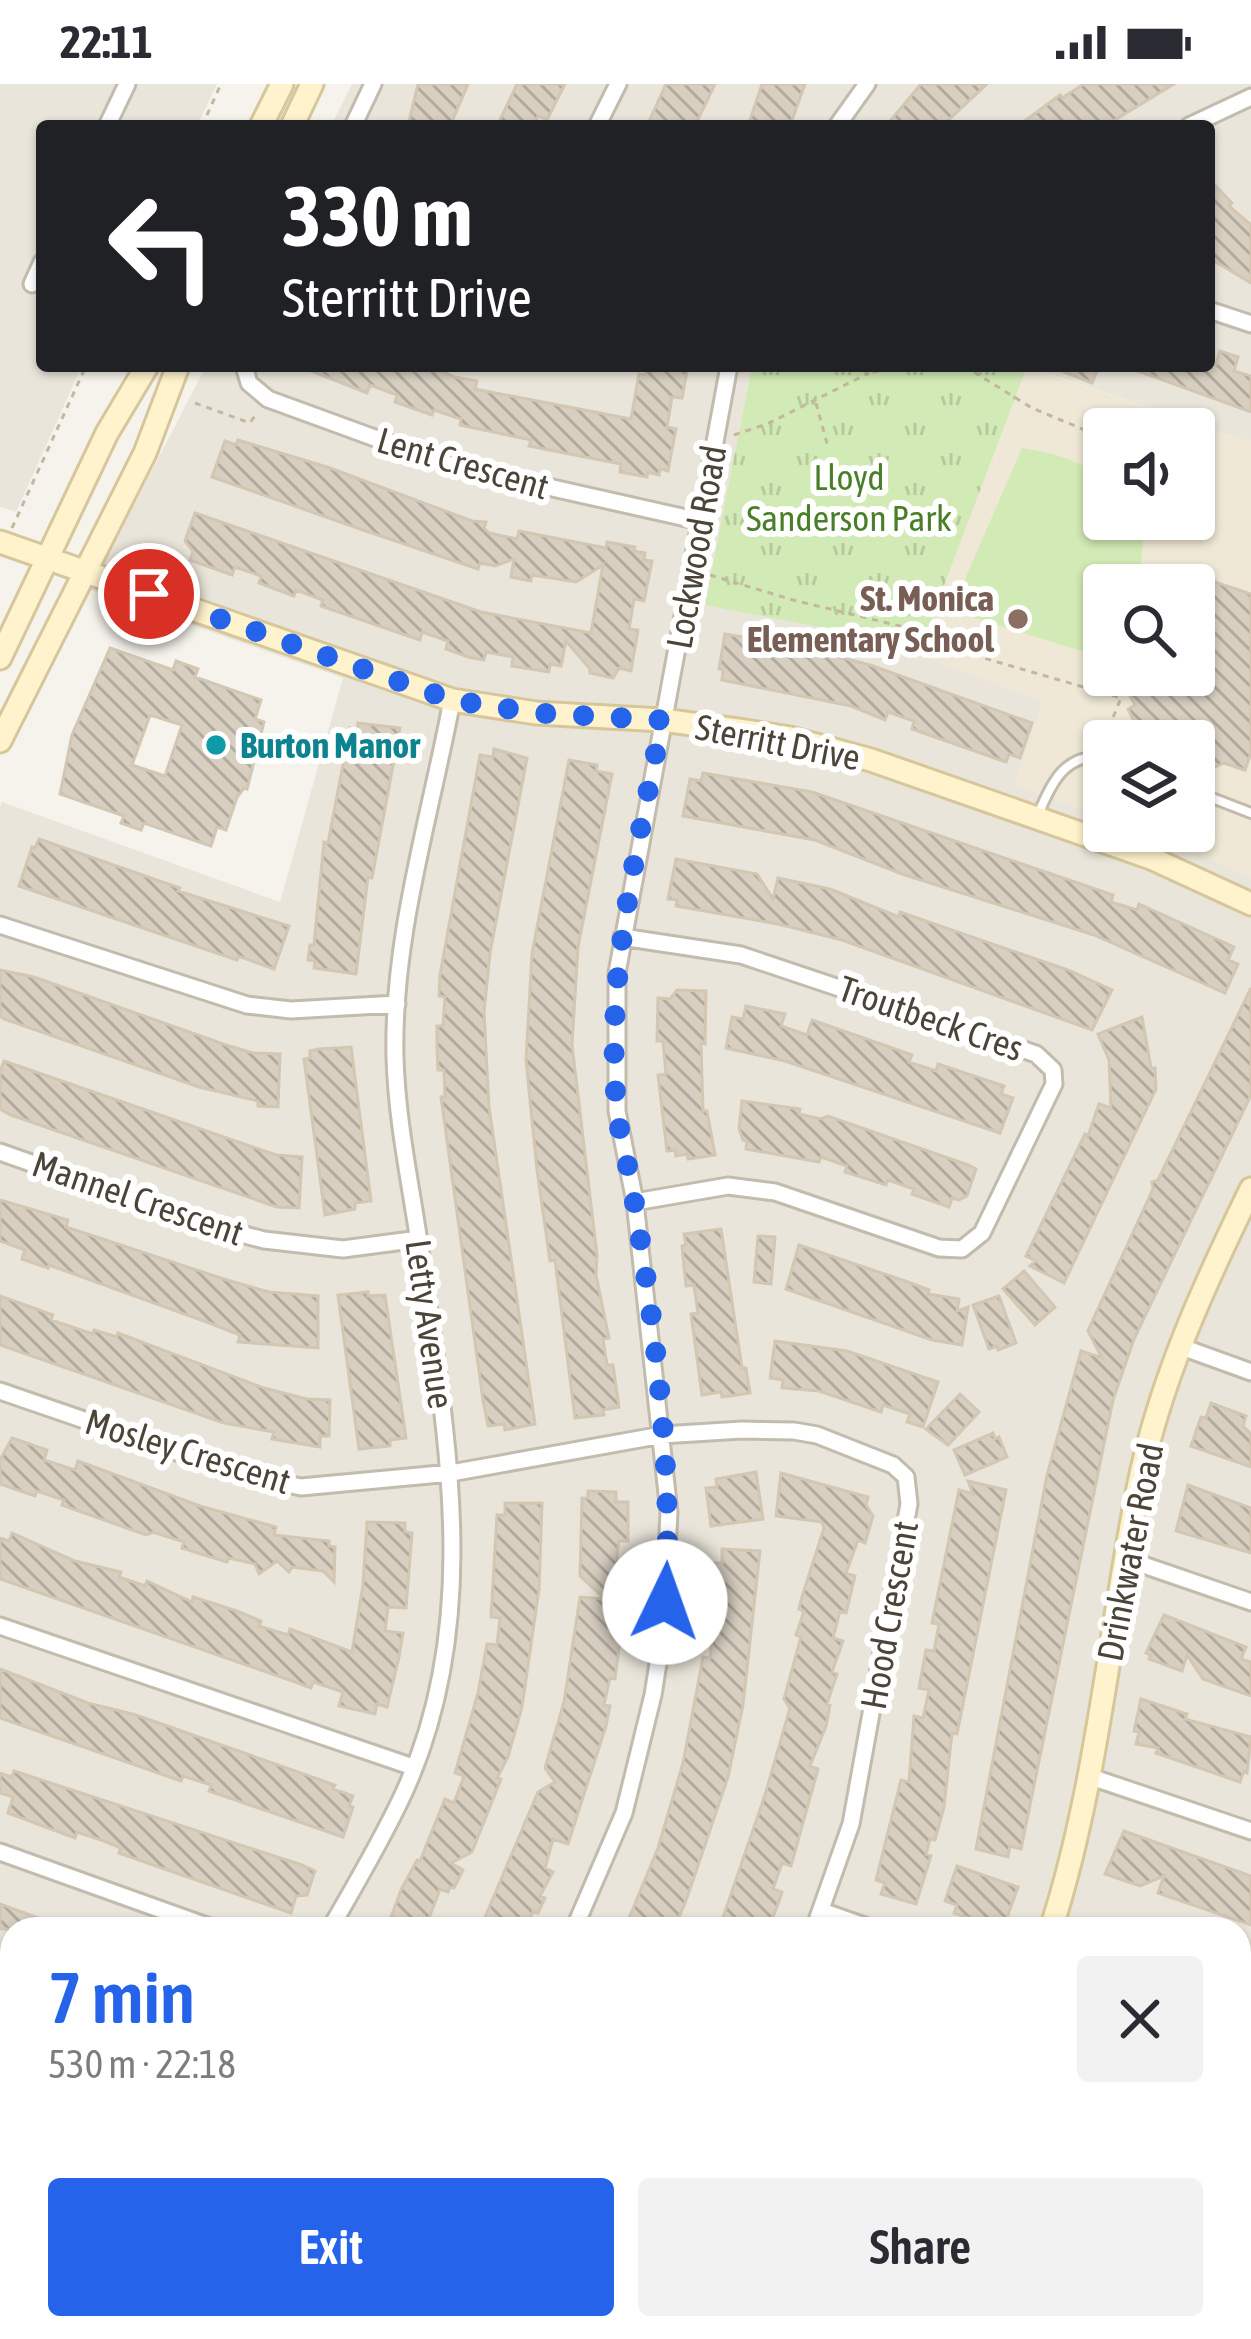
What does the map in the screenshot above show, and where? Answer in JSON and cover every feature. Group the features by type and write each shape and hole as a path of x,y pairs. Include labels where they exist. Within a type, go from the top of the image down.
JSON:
{"street":[{"path":"110,120 127,84"},
{"path":"265,120 281,84"},
{"path":"295,120 312,84"},
{"path":"356,120 373,84"},
{"path":"601,120 618,84"},
{"path":"841,120 867,84"},
{"path":"1203,120 1251,97"},
{"path":"32,284 36,275"},
{"path":"1215,312 1251,324"},
{"path":"0,658 107,433 143,372"},
{"path":"0,741 145,453 176,372"},
{"path":"246,372 249,383 268,399"},
{"name":"Lockwood Road","path":"579,1917 624,1813 653,1695 667,1572 669,1511 662,1435 635,1202 617,1111 616,1017 622,937 729,372"},
{"name":"Lent Crescent","path":"268,399 446,464 704,521"},
{"name":"Sterritt Drive","path":"0,542 452,700 790,738 1037,815 1250,900"},
{"name":"Letty Avenue","path":"338,1917 401,1800 436,1694 449,1619 452,1473 401,1132 395,1058 397,1004 415,877 452,700"},
{"path":"0,926 247,1005 291,1010 397,1004"},
{"name":"Troutbeck Cres","path":"622,937 741,955 824,980 1036,1054 1053,1070 1054,1084 982,1233 962,1249 939,1248 776,1192 728,1186 635,1202"},
{"name":"Mannel Crescent","path":"0,1152 264,1240 343,1249 419,1239"},
{"name":"Drinkwater Road","path":"1054,1917 1079,1830 1148,1444 1180,1346 1251,1189"},
{"path":"1180,1346 1251,1372"},
{"name":"Mosley Crescent","path":"0,1391 274,1482 335,1486 452,1473 662,1435"},
{"name":"Hood Crescent","path":"662,1435 742,1430 818,1435 893,1465 908,1485 909,1504 854,1809 819,1917"},
{"path":"1126,1559 1251,1602"},
{"path":"0,1626 413,1767"},
{"path":"1088,1776 1251,1832"},
{"path":"0,1852 181,1917"},
{"path":"821,1911 838,1917"}],"lane":[{"path":"1037,815 1051,783 1067,764 1083,760"},
{"path":"1215,799 1251,813"}],"path":[{"path":"205,120 220,84"},
{"path":"17,518 83,372"},
{"path":"716,441 767,424 873,372"},
{"path":"974,372 1032,408 1083,429"},
{"path":"195,403 250,423 268,399"},
{"path":"815,399 828,447"},
{"path":"694,570 900,626 977,656 1121,698 1113,720"}],"shaded area":[{"path":"0,84 217,84 200,120 36,120 36,372 79,372 16,512 0,507"},
{"path":"352,84 1251,84 1251,442 1215,430 1215,408 1150,408 1044,372 1215,372 1215,120 334,120"},
{"path":"203,372 751,372 706,605 824,628 918,654 1043,701 1015,785 1083,809 1083,852 1195,852 1251,877 1251,1917 0,1917 0,807 2,802 280,902 343,678 90,590"},
{"name":"St. Monica Elementary School","path":"1025,372 1042,372 1149,408 1083,408 1083,540 1215,540 1215,430 1251,442 1251,877 1195,852 1215,852 1215,720 1083,720 1083,809 1014,785 1043,701 918,654"}],"green space":[{"name":"Lloyd Sanderson Park","path":"751,372 1025,372 918,654 824,628 705,605"},
{"path":"1022,448 1083,466 1083,540 1141,540 1143,544 1141,564 1083,564 1083,652 968,616 959,593"}],"building":[{"path":"418,84 468,84 453,120 409,120"},
{"path":"517,84 565,84 547,120 538,116 536,120 500,120"},
{"path":"666,84 715,84 698,120 650,120"},
{"path":"762,84 805,84 792,120 750,120"},
{"path":"921,84 987,84 948,120 891,120"},
{"path":"1084,84 1174,84 1115,120 1026,120 1060,95"},
{"path":"1215,185 1251,225 1251,283 1215,262"},
{"path":"1220,351 1238,357 1234,371 1251,376 1251,412 1141,372 1215,372"},
{"path":"314,372 444,372 477,381 475,389 631,419 639,374 687,372 682,398 672,397 667,427 676,429 668,471 648,472 647,477 620,472 621,464 529,446 531,440 460,425 461,419 395,402 397,395 370,385 367,393"},
{"path":"1064,372 1097,372 1092,383"},
{"path":"238,440 486,522 489,533 517,539 519,531 606,548 607,542 635,547 634,551 645,553 644,560 652,561 644,601 634,599 629,629 638,630 631,671 619,668 613,678 590,673 566,641 561,666 550,664 549,672 512,666 513,657 486,652 484,660 468,657 446,649 448,641 422,632 420,640 321,606 323,600 296,590 294,596 259,583 261,576 235,567 232,575 190,560 193,551 185,541 195,513 481,612 591,633 603,565 576,582 532,575 531,581 511,577 514,559 495,566 480,563 478,569 212,477 225,441 236,445"},
{"path":"1215,582 1251,594 1251,753 1245,770 1224,763 1215,767 1215,720 1134,720 1128,709 1135,705 1130,696 1215,696"},
{"path":"725,634 870,665 1032,723 1020,758 1009,754 1006,762 912,729 914,721 888,712 885,720 851,706 722,680 719,669"},
{"name":"Burton Manor","path":"110,648 173,670 176,661 198,669 195,677 261,700 255,719 264,722 247,789 237,797 226,830 217,827 211,846 144,823 141,830 121,823 124,816 60,794 72,735","holes":["150,715 182,725 165,776 132,765"]},
{"path":"358,723 400,728 372,878 368,877 356,974 314,968 315,961 308,960 310,945 314,945 324,842 328,843 350,728 357,730"},
{"path":"494,749 527,758 490,953 484,1012 489,1107 535,1424 505,1430 504,1424 488,1426 483,1400 441,1097 445,1097 444,1070 438,1070 437,1048 445,997 439,996 440,975 480,755 493,757"},
{"path":"569,760 597,765 596,771 612,774 578,947 572,1045 596,1275 609,1338 603,1339 607,1365 613,1365 619,1407 603,1410 604,1415 575,1418 555,1260 550,1261 537,1170 526,1060 532,954"},
{"path":"703,773 812,792 1113,895 1111,902 1137,910 1139,904 1234,947 1228,960 1238,964 1225,993 1094,935 902,874 815,840 683,816 690,779 701,781"},
{"path":"39,839 289,926 274,969 19,886"},
{"path":"676,859 757,874 773,899 778,878 830,889 899,917 900,912 1068,970 1112,990 1092,1030 842,940 676,906 677,900 668,899"},
{"path":"0,970 34,977 226,1045 280,1054 278,1107 258,1106 258,1101 199,1087 4,1019 0,1016"},
{"path":"1251,988 1251,1095 1134,1339 1113,1400 1021,1849 1010,1846 1008,1857 976,1849 1047,1475 1081,1351 1102,1358 1088,1331 1153,1189 1152,1182 1158,1180"},
{"path":"677,990 706,991 705,1044 701,1043 703,1111 707,1111 715,1155 688,1159 687,1154 676,1156 675,1150 667,1151 658,1075 666,1074 663,1041 657,1041 658,998 670,999"},
{"path":"746,1006 785,1014 781,1026 807,1035 812,1020 912,1055 909,1062 936,1071 938,1064 1004,1086 1001,1094 1013,1098 1000,1133 785,1061 726,1048 732,1017 743,1019"},
{"path":"1142,1017 1156,1089 1064,1283 1030,1266 1036,1261 1026,1256 1085,1134 1088,1136 1099,1104 1111,1108 1109,1060 1098,1034"},
{"path":"351,1047 371,1201 325,1215 304,1059 310,1058 310,1051"},
{"path":"4,1061 276,1155 302,1157 299,1208 277,1207 11,1115 0,1109"},
{"path":"742,1101 800,1109 799,1114 821,1119 828,1116 968,1165 976,1169 967,1196 952,1198 949,1207 888,1180 886,1185 845,1172 847,1166 821,1157 819,1162 746,1149 739,1129"},
{"path":"0,1200 68,1220 66,1227 227,1280 269,1292 318,1296 318,1348 238,1342 240,1335 212,1324 22,1259 25,1250 0,1241"},
{"path":"721,1229 750,1393 722,1397 721,1392 702,1395 691,1314 698,1313 694,1285 686,1286 682,1246 686,1245 684,1234"},
{"path":"758,1236 775,1237 771,1284 754,1282"},
{"path":"799,1245 908,1282 929,1290 928,1294 959,1299 957,1311 968,1307 962,1345 932,1340 786,1289"},
{"path":"1024,1271 1055,1307 1035,1325 1003,1289"},
{"path":"368,1292 368,1296 385,1295 406,1438 390,1440 390,1446 359,1449 338,1295"},
{"path":"0,1296 53,1315 51,1320 93,1334 94,1330 117,1337 118,1333 264,1388 330,1400 329,1436 320,1436 320,1447 272,1439 274,1432 224,1423 0,1345"},
{"path":"999,1296 1016,1343 998,1350 997,1346 989,1349 973,1305"},
{"path":"775,1341 847,1351 938,1382 923,1427 907,1422 910,1414 883,1405 881,1412 819,1391 782,1388 783,1380 770,1378"},
{"path":"960,1394 979,1412 948,1445 926,1429"},
{"path":"1211,1403 1246,1416 1243,1426 1251,1434 1251,1467 1191,1446"},
{"path":"993,1433 1007,1457 965,1475 954,1450"},
{"path":"12,1438 47,1450 44,1460 75,1470 78,1461 200,1506 276,1527 274,1535 329,1541 335,1547 334,1582 323,1571 292,1567 289,1572 277,1561 259,1574 255,1564 201,1554 182,1548 184,1542 153,1532 146,1535 62,1505 64,1500 0,1484 0,1460"},
{"path":"756,1472 763,1519 711,1526 706,1488 717,1487 716,1479"},
{"path":"781,1473 868,1497 866,1505 873,1516 865,1543 858,1540 846,1573 855,1576 846,1613 840,1611 833,1638 843,1641 832,1672 837,1674 826,1726 810,1766 818,1769 791,1866 782,1863 773,1889 782,1892 777,1907 773,1917 723,1917 790,1708 784,1699 801,1637 796,1635 804,1611 799,1609 824,1528 822,1522 776,1516"},
{"path":"968,1481 1006,1490 957,1734 952,1733 944,1807 935,1840 930,1839 926,1854 931,1856 916,1904 881,1894 885,1883 876,1880 901,1780 909,1782 914,1716 923,1718 929,1690 919,1688 926,1650 934,1651 939,1624 932,1623 959,1490 973,1494"},
{"path":"1188,1485 1251,1508 1251,1553 1176,1531"},
{"path":"588,1491 616,1492 616,1502 628,1502 628,1541 619,1541 617,1554 617,1570 627,1570 624,1616 614,1607 611,1638 620,1640 615,1679 610,1678 604,1705 610,1706 606,1726 568,1844 553,1839 545,1868 553,1872 540,1896 545,1898 538,1913 485,1917 538,1792 555,1782 545,1768 564,1702 580,1597 605,1599 580,1576 582,1498 588,1498"},
{"path":"505,1503 542,1503 539,1589 522,1707 508,1757 472,1852 451,1863 463,1870 454,1888 440,1889 430,1917 391,1917 445,1799 454,1803 464,1776 455,1773 487,1644 497,1645 500,1618 491,1617 497,1515 505,1515"},
{"path":"367,1522 405,1523 405,1532 412,1533 406,1608 388,1607 385,1631 403,1633 399,1657 387,1707 377,1704 375,1714 339,1706 343,1692 313,1682 311,1688 0,1579 0,1538 9,1541 12,1533 75,1561 121,1572 119,1577 145,1586 147,1581 192,1602 193,1597 237,1611 261,1621 259,1626 288,1635 290,1629 352,1652"},
{"path":"722,1549 760,1551 743,1705 728,1777 679,1917 629,1917 658,1848 683,1763 703,1657 710,1658 712,1563 722,1563"},
{"path":"1164,1615 1246,1647 1241,1659 1251,1662 1251,1696 1203,1679 1187,1655 1182,1671 1149,1659 1146,1653"},
{"path":"0,1669 335,1785 333,1789 353,1796 343,1837 209,1791 211,1785 183,1776 181,1781 0,1718"},
{"path":"1141,1699 1187,1714 1185,1719 1251,1737 1247,1773 1240,1782 1156,1753 1158,1748 1136,1744"},
{"path":"14,1771 302,1865 315,1871 307,1895 296,1896 291,1913 119,1853 121,1848 104,1841 77,1832 75,1838 8,1813 13,1797 0,1793 0,1773 12,1777"},
{"path":"1124,1831 1251,1876 1251,1917 1228,1917 1158,1893 1164,1876 1140,1886 1105,1874"},
{"path":"957,1866 1018,1887 1007,1917 966,1917 954,1913 957,1905 945,1901"},
{"path":"0,1904 36,1917 0,1917"}],"place":[{"name":"St. Monica Elementary School","path":"1018,619"},
{"name":"Burton Manor","path":"216,745"}],"route":[{"path":"149,594 452,700 536,713 662,720 622,937 615,1039 617,1111 635,1202 667,1481 665,1602"}]}
